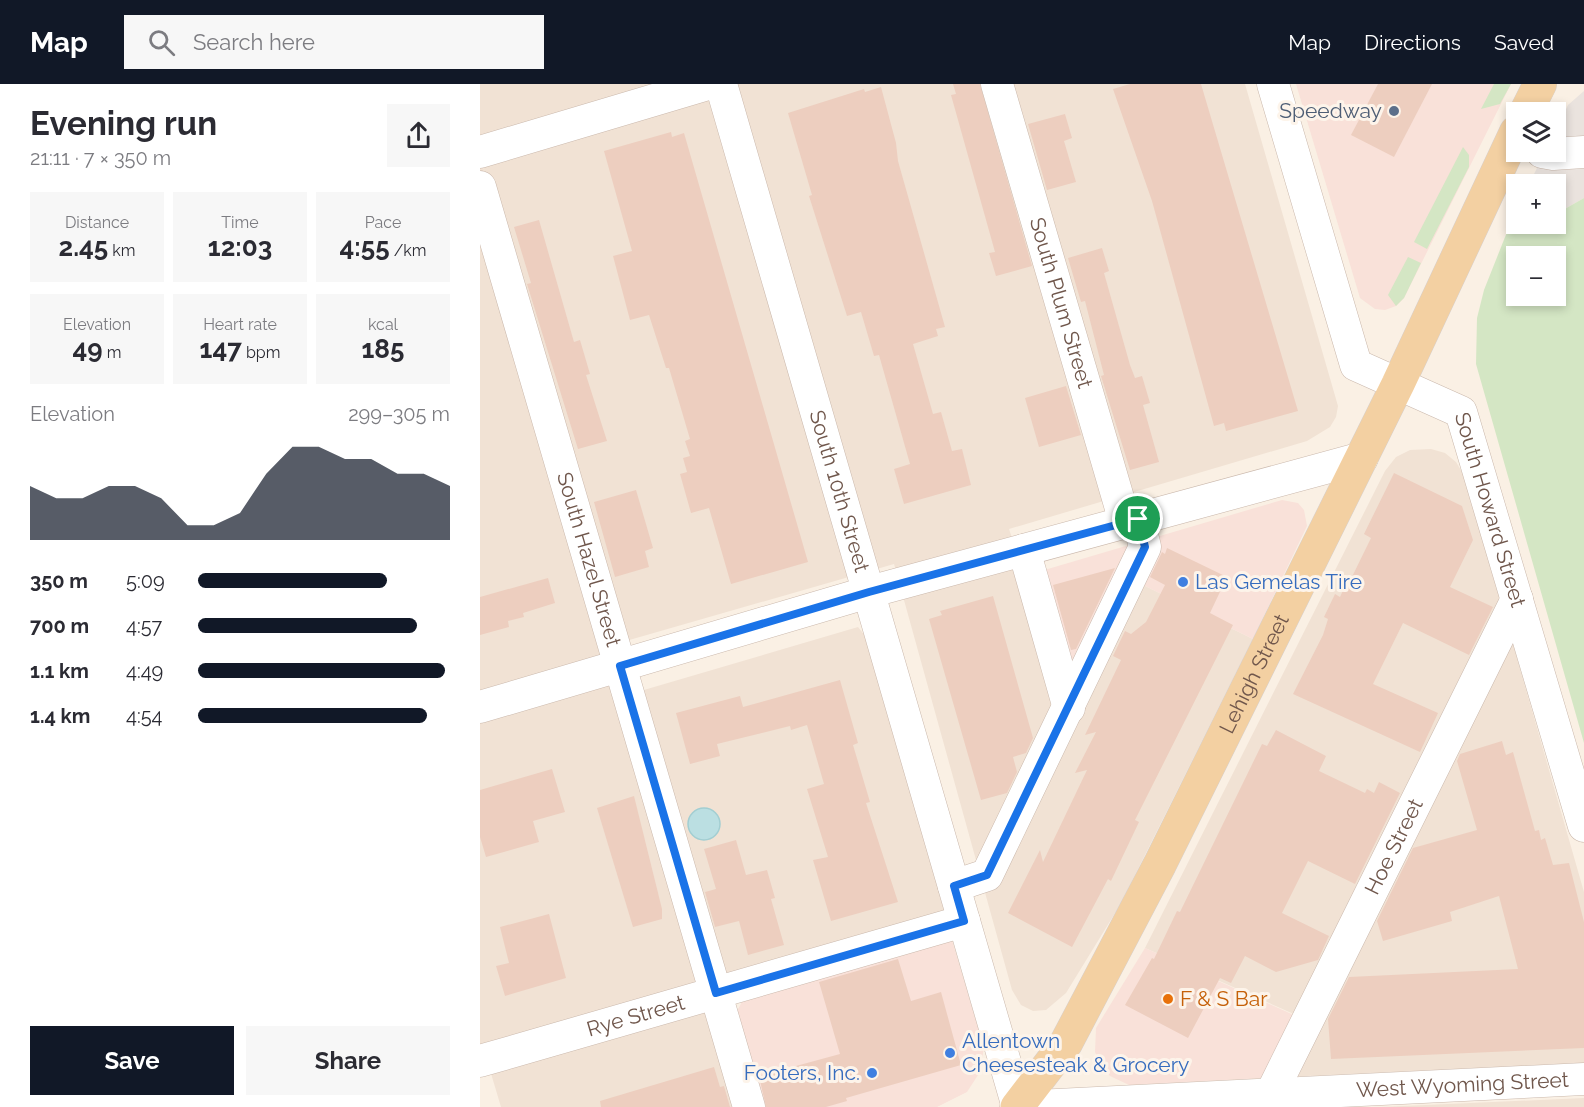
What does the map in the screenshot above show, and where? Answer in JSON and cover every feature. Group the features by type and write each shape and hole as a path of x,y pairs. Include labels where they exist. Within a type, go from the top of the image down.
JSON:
{"main road":[{"path":"1531,102 1540,84"},
{"name":"Lehigh Street","path":"1017,1107 1072,1032 1165,853 1398,384 1512,162"}],"street":[{"path":"480,152 708,84"},
{"name":"South 10th Street","path":"721,84 1017,1107"},
{"name":"South Plum Street","path":"997,84 1132,521"},
{"name":"South Howard Street","path":"1273,84 1356,365 1461,412 1584,826"},
{"path":"1566,153 1584,152"},
{"name":"South Hazel Street","path":"480,187 749,1107"},
{"path":"480,707 869,592 1362,458"},
{"path":"954,886 987,875 1069,708 1145,547 1132,521"},
{"path":"1024,550 1069,708"},
{"name":"Hoe Street","path":"1258,1098 1517,599"},
{"name":"Rye Street","path":"480,1061 964,921"},
{"name":"West Wyoming Street","path":"1017,1107 1258,1098 1584,1079"}],"shaded area":[{"path":"480,84 1245,84 1338,406 1336,417 1330,427 1307,441 1009,529 1025,577 1137,582 1253,639 1120,905 1066,993 1046,1010 1033,1011 1021,1005 1012,990 894,564 605,647 620,697 858,627 866,637 944,910 935,921 708,1006 741,1107 501,1107 484,1050 480,1051"},
{"path":"1296,84 1511,84 1404,298 1396,306 1385,310 1375,309 1360,298"},
{"path":"1584,91 1584,198 1566,208 1566,174 1534,174 1540,162 1566,162 1566,109"},
{"path":"1431,449 1445,453 1456,462 1465,477 1584,892 1584,1063 1265,1078 1296,1015 1145,948 1385,471 1396,457 1410,450"},
{"path":"1282,500 1298,503 1304,510 1307,526 1253,639 1137,582 1085,659 1067,665 1041,571"},
{"path":"952,940 984,1047 980,1072 967,1092 937,1107 762,1107 737,1011 743,1000"},
{"path":"1145,948 1296,1016 1265,1078 1129,1085 1110,1076 1101,1066 1095,1052 1096,1028"},
{"path":"1584,1098 1584,1107 1381,1107"}],"green space":[{"path":"1494,84 1511,84 1500,104 1481,109"},
{"path":"1463,147 1469,155 1469,167 1427,249 1414,242"},
{"path":"1584,198 1584,743 1476,364 1477,318 1484,290 1506,234 1566,234 1566,208"},
{"path":"1408,257 1421,263 1404,298 1396,306 1388,295"}],"water":[{"path":"704,808 715,813 720,824 715,835 704,840 693,835 688,824 693,813"}],"building":[{"path":"953,84 980,84 1032,266 996,276 989,253 995,252 951,95 956,94"},
{"path":"1130,84 1201,84 1298,411 1226,431 1224,423 1214,426 1152,201 1113,89"},
{"path":"1378,84 1432,84 1394,157 1351,135"},
{"path":"881,87 896,143 898,161 945,327 936,329 938,336 913,344 933,414 941,412 952,451 962,449 971,485 904,504 894,469 910,464 879,355 874,356 861,312 847,316 809,196 812,195 788,113 864,89 865,92"},
{"path":"1065,114 1072,138 1064,141 1076,182 1047,190 1028,124"},
{"path":"671,132 672,137 684,133 808,562 731,584 709,508 691,513 680,474 687,472 683,458 690,456 685,441 690,439 669,368 666,368 649,315 630,320 613,256 632,251 604,151"},
{"path":"539,220 574,342 580,340 590,374 586,375 607,441 578,449 527,284 531,283 514,227"},
{"path":"1102,248 1109,271 1104,273 1130,365 1135,378 1142,376 1150,403 1143,405 1159,462 1130,470 1101,376 1104,375 1085,301 1081,302 1068,258"},
{"path":"1066,386 1081,435 1039,447 1025,398"},
{"path":"1394,473 1462,506 1473,540 1450,587 1493,607 1469,655 1403,623 1373,684 1438,713 1420,752 1293,694 1323,635 1328,619 1324,617 1335,594 1340,597 1346,584 1348,585 1371,538 1364,534"},
{"path":"636,490 653,548 645,551 649,567 615,577 594,502"},
{"path":"1167,548 1227,577 1210,613 1233,625 1135,820 1139,822 1111,881 1108,879 1072,947 1008,913 1040,850 1043,862 1087,770 1075,773 1096,732 1085,735 1121,660 1113,656 1125,631 1131,634 1146,622 1165,585 1150,577 1162,552 1165,554"},
{"path":"1115,568 1076,649 1071,650 1053,585"},
{"path":"548,578 555,603 523,613 524,617 508,621 509,627 480,635 480,597"},
{"path":"993,596 1033,738 1026,753 1013,757 1017,772 1007,793 981,800 929,619 942,615 940,611"},
{"path":"840,680 858,743 853,745 870,802 866,803 898,902 831,921 813,860 828,857 807,789 824,784 807,725 791,730 790,726 717,744 720,756 690,764 676,713 740,696 743,707"},
{"path":"1276,730 1326,756 1319,771 1365,793 1367,789 1374,793 1379,782 1400,793 1355,884 1308,861 1282,913 1329,936 1318,960 1276,972 1245,956 1231,983 1220,978 1188,1038 1125,1005 1152,958 1154,959 1177,911 1180,912 1262,744 1267,746"},
{"path":"1502,741 1506,755 1513,752 1535,831 1539,830 1541,840 1545,838 1553,865 1569,863 1584,922 1584,1048 1331,1059 1328,1019 1349,977 1518,969 1499,896 1450,912 1452,921 1383,941 1377,921 1413,848 1477,830 1457,761 1460,754"},
{"path":"552,769 565,812 533,821 539,842 486,857 480,837 480,790"},
{"path":"634,796 662,909 662,919 633,927 597,808"},
{"path":"736,840 746,875 767,870 775,898 771,899 784,945 748,955 739,921 715,927 705,892 716,889 704,849"},
{"path":"549,914 566,978 505,996 496,966 509,963 500,927"},
{"path":"898,959 911,1001 941,992 961,1065 846,1098 847,1101 826,1107 766,1107 759,1076 840,1054 819,982"},
{"path":"714,1067 720,1087 724,1086 730,1107 601,1107 600,1101"}],"place":[{"name":"Speedway","path":"1394,111"},
{"name":"Las Gemelas Tire","path":"1183,582"},
{"name":"F & S Bar","path":"1168,999"},
{"name":"Allentown Cheesesteak & Grocery","path":"950,1053"},
{"name":"Footers, Inc.","path":"872,1073"}],"route":[{"path":"1138,519 1145,547 987,875 954,886 964,921 716,993 620,666 869,592 1138,519"}]}
